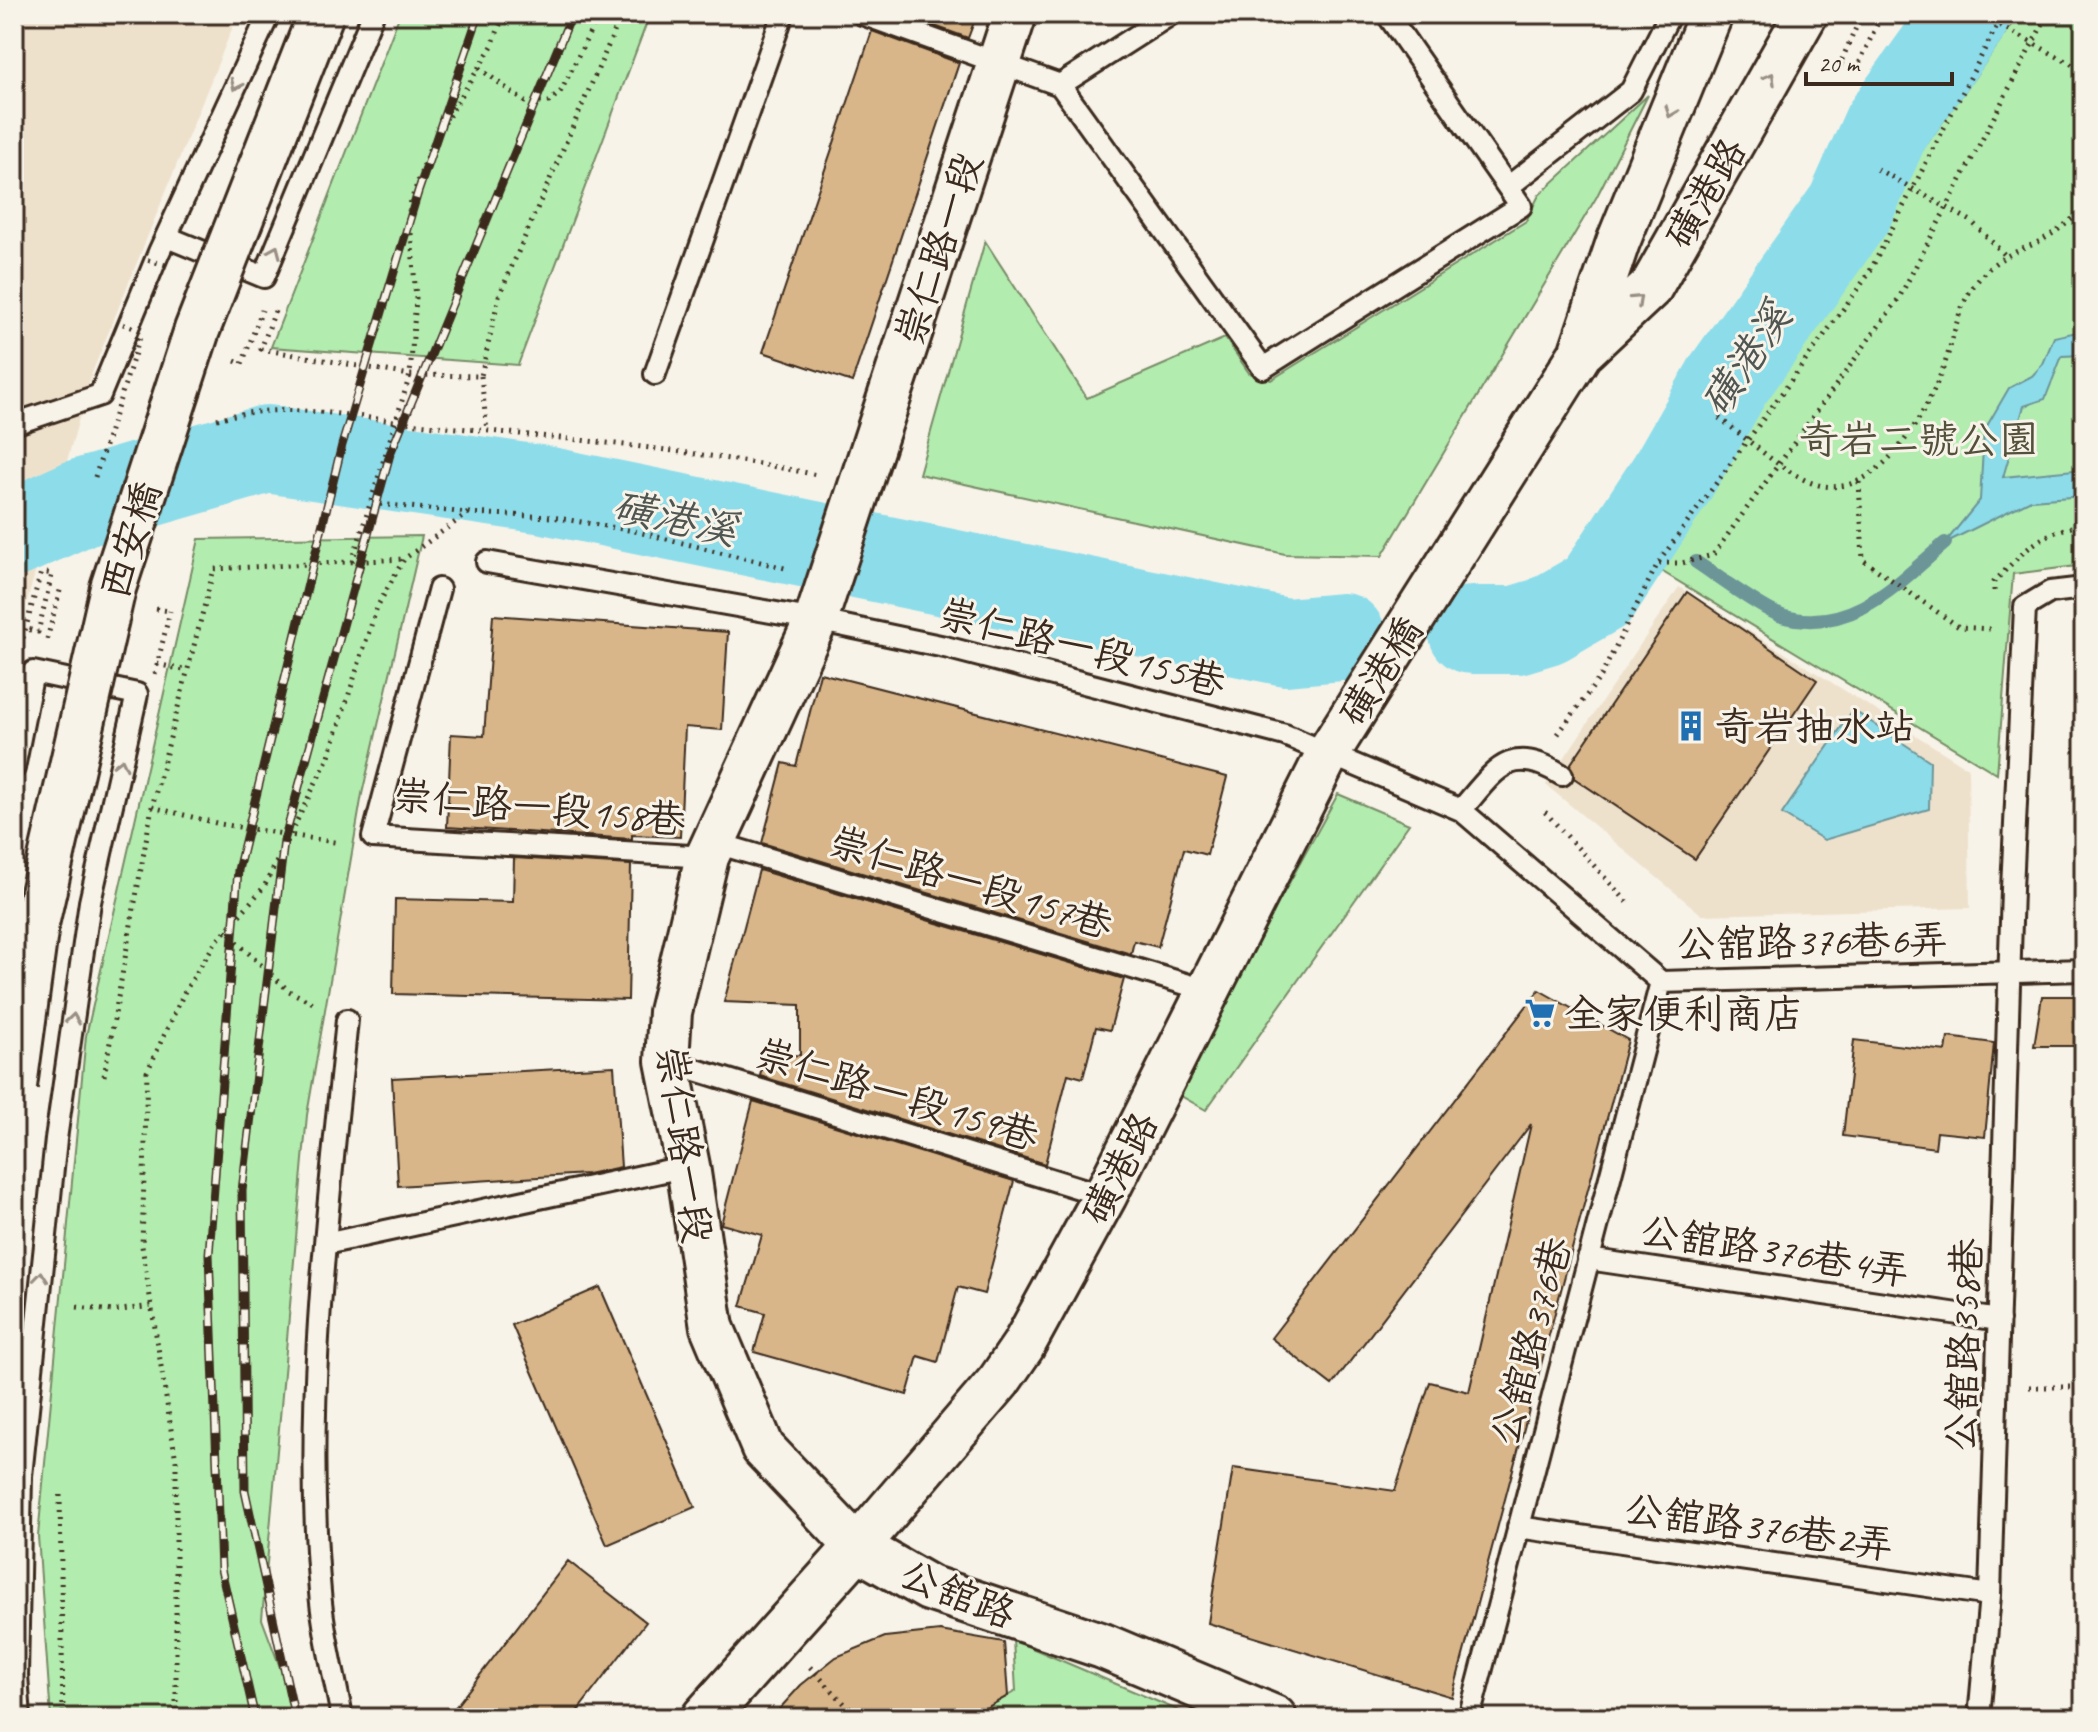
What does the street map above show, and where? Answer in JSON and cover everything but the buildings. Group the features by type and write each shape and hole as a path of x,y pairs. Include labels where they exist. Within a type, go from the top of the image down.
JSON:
{"street":[{"name":"西安橋","path":"14,1086 36,924 113,588 197,330 321,14"},
{"name":"崇仁路一段","path":"857,1547 763,1448 712,1327 688,1166 667,1061 670,1012 710,849 816,620 1015,14"},
{"name":"磺港路","path":"1433,587 1580,354 1618,242 1711,14"},
{"name":"磺港路","path":"1580,354 1651,287 1806,14"},
{"name":"磺港橋","path":"1327,755 1433,587"},
{"name":"磺港路","path":"857,1547 999,1381 1023,1346 1105,1196 1327,755"},
{"name":"公舘路","path":"704,1718 857,1547 929,1588 1103,1646 1274,1718"}],"lane":[{"path":"14,424 100,395 167,237 269,14"},
{"path":"167,237 264,277 373,14"},
{"path":"655,374 783,14"},
{"path":"862,14 1060,85 1263,368 1521,206 1387,14"},
{"path":"1060,85 1171,14"},
{"path":"1508,187 1631,91 1670,14"},
{"name":"崇仁路一段155巷","path":"487,562 816,620 945,647 1285,735 1327,755"},
{"name":"公舘路358巷","path":"1979,1718 1990,1595 2025,607 2050,592 2084,588"},
{"name":"崇仁路一段158巷","path":"439,589 373,837 710,849"},
{"path":"14,768 33,672 137,694 90,902 56,1139 21,1476 17,1675 20,1718"},
{"name":"公舘路376巷6弄","path":"1327,755 1461,810 1661,982 2084,970"},
{"path":"1461,810 1506,762 1523,758 1541,762 1562,775"},
{"name":"崇仁路一段157巷","path":"710,849 1209,991"},
{"name":"公舘路376巷","path":"1469,1718 1661,982"},
{"path":"342,1718 320,1593 315,1409 325,1244 347,1020"},
{"name":"崇仁路一段159巷","path":"667,1061 1105,1196"},
{"path":"325,1244 688,1166"},
{"name":"公舘路376巷4弄","path":"1588,1259 1999,1320"},
{"name":"公舘路376巷2弄","path":"1518,1527 1990,1595"}],"path":[{"path":"352,562 410,375 416,299 409,207 430,147 479,68 504,14"},
{"path":"479,68 525,102 549,102 561,91 599,14"},
{"path":"487,431 481,376 499,296 622,14"},
{"path":"1862,14 1840,64 1856,70 1882,14"},
{"path":"1979,14 2084,71"},
{"path":"1552,741 1601,676 1658,563 1868,275 2003,14"},
{"path":"1658,563 1682,563 1713,555 1899,298 2048,14"},
{"path":"1877,169 1947,206 1988,235 2004,254"},
{"path":"1719,418 1803,480 1828,487 1859,482 1887,464 1901,444 1945,364 1961,306 1976,282 2004,254 2054,233 2084,209"},
{"path":"148,260 169,266"},
{"path":"279,300 261,349 410,375 481,376"},
{"path":"242,364 264,304"},
{"path":"123,324 134,328"},
{"path":"93,484 141,334"},
{"path":"100,395 124,424"},
{"path":"206,422 234,414 290,409 342,413 393,422 723,458 861,485"},
{"path":"1859,482 1863,560 1959,627 1992,629"},
{"path":"369,503 468,513 552,517 634,531 830,579"},
{"path":"176,1718 176,1461 142,1246 147,1072 185,991 225,931 264,887 329,756 377,607 404,559 468,513"},
{"path":"103,1081 152,807 214,569 404,559"},
{"path":"14,625 38,632 52,574 41,572 23,638"},
{"path":"46,643 64,574"},
{"path":"155,674 170,611 156,608"},
{"path":"144,660 188,671"},
{"path":"152,807 289,837 336,844 373,837"},
{"path":"1545,812 1630,905"},
{"path":"225,931 289,991 347,1020"},
{"path":"76,1319 79,1292"},
{"path":"77,1307 113,1311 152,1306"},
{"path":"1998,1386 2084,1387"},
{"path":"60,1488 63,1718"},
{"path":"783,1628 815,1674 858,1718"}],"shaded area":[{"path":"14,14 238,14 92,373 14,647"},
{"name":"奇岩抽水站","path":"1679,587 1968,768 1970,908 1702,915 1546,785"}],"green space":[{"path":"400,14 650,14 518,365 271,347"},
{"name":"奇岩二號公園","path":"2020,14 2084,14 2084,565 2013,574 1997,774 1633,554"},
{"path":"1648,95 1596,198 1382,556 1285,554 919,474 985,241 1087,398 1225,338 1249,373 1271,380 1526,221 1539,195"},
{"path":"422,536 362,794 307,1115 262,1619 299,1718 51,1718 38,1536 86,1036 199,539"},
{"path":"1338,794 1409,824 1206,1110 1174,1092"},
{"path":"1013,1640 1196,1718 969,1718 1016,1691"}],"water":[{"path":"2084,333 2084,355 2062,356 2045,399 2024,406 2003,477 2084,469 2084,496 2031,500 1945,543 1980,500 1984,431 2009,388 2032,376 2043,364 2054,337"},
{"path":"1853,710 1930,761 1929,809 1824,840 1782,814"}],"waterway":[{"name":"磺港溪","path":"1472,630 1516,630 1546,621 1598,591 1672,478 1728,380 1850,208 1886,127 1967,14"},
{"name":"磺港溪","path":"14,533 80,503 267,449 545,490 1286,642 1342,637"},
{"path":"1696,562 1776,614 1810,620 1832,618 1873,601 1945,543"}],"railway":[{"path":"255,1718 221,1569 209,1254 238,870 342,445 418,192 479,14"},
{"path":"295,1718 245,1491 242,1191 284,841 390,454 572,14"}],"place":[{"name":"奇岩抽水站","path":"1691,726"},
{"name":"全家便利商店","path":"1540,1013"}]}
